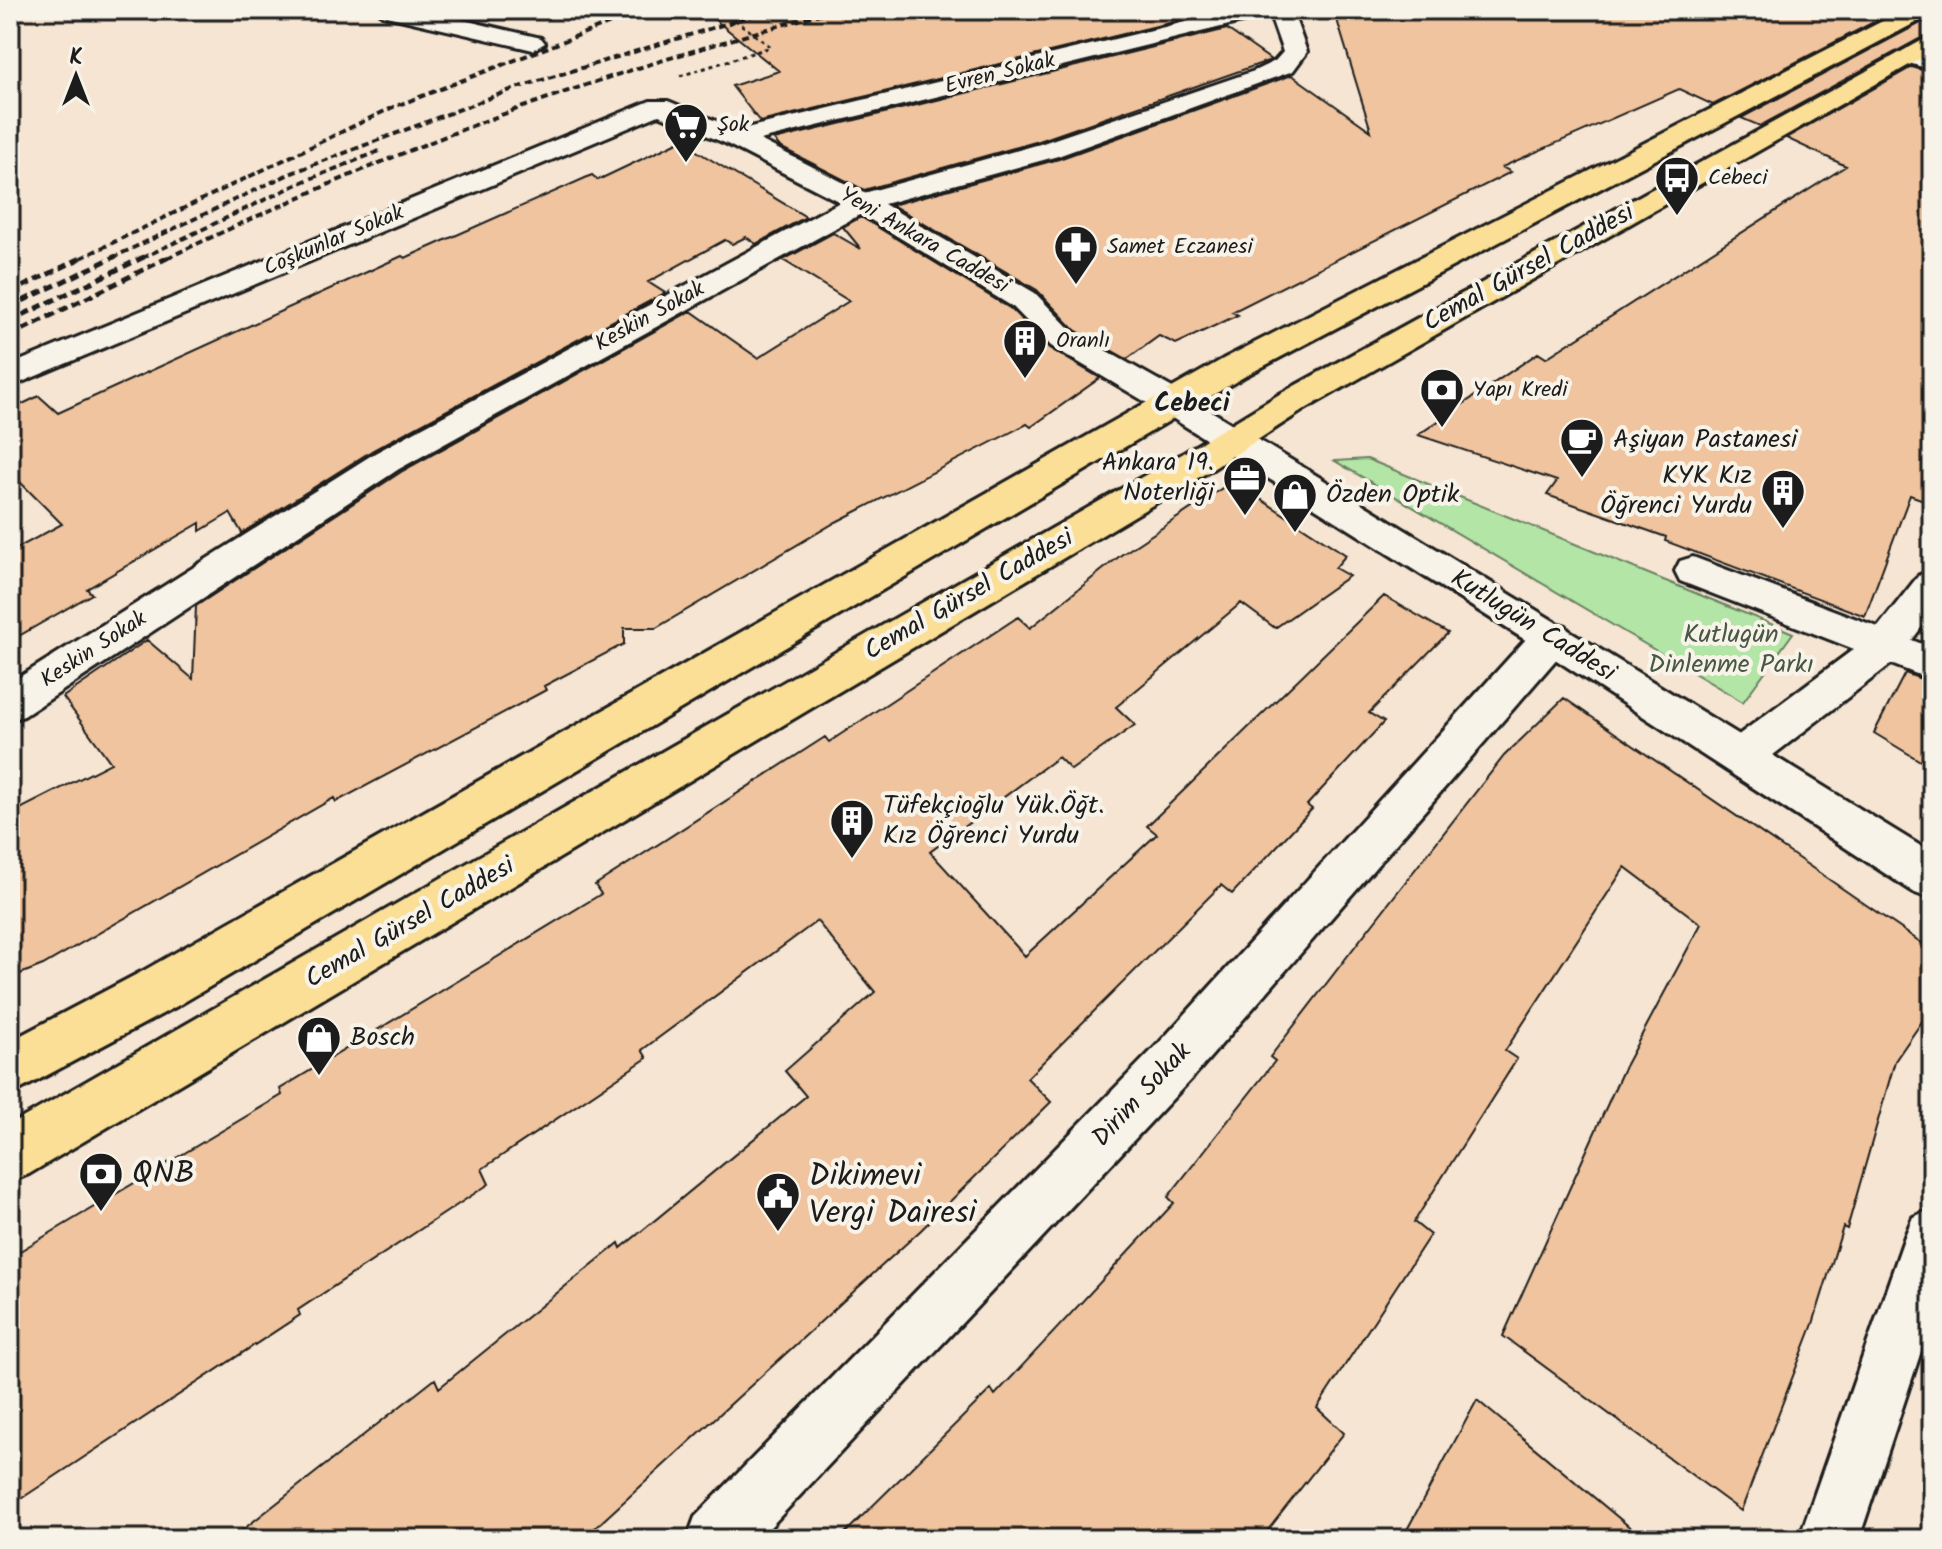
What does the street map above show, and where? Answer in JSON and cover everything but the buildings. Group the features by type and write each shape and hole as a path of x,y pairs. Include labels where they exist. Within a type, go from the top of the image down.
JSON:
{"main road":[{"name":"Cemal Gürsel Caddesi","path":"10,1069 175,980 1235,367 1923,10"},
{"name":"Cemal Gürsel Caddesi","path":"10,1155 1290,403 1924,53"}],"street":[{"path":"390,10 533,43"},
{"name":"Evren Sokak","path":"736,138 1264,10"},
{"name":"Keskin Sokak","path":"10,704 387,461 861,202 1049,150 1284,66 1295,52 1280,10"},
{"name":"Yeni Ankara Caddesi","path":"659,106 736,138 861,202 1024,300 1062,339 1173,403"},
{"name":"Coşkunlar Sokak","path":"10,377 659,106"},
{"name":"Kutlugün Caddesi","path":"1173,403 1552,637 1932,878"},
{"path":"1693,571 1932,664"},
{"path":"1740,757 1885,647 1932,585"},
{"name":"Dirim Sokak","path":"717,1539 1177,1059 1552,637"},
{"path":"1829,1539 1932,1236"}],"path":[{"path":"675,78 771,47 722,10"}],"green space":[{"name":"Kutlugün Dinlenme Parkı","path":"1367,459 1793,633 1743,702 1335,461"}],"railway":[{"path":"81,258 391,108 613,22 657,10"},
{"path":"112,258 289,174 516,88 771,10"},
{"path":"167,258 350,176 490,119 647,65 833,10"},
{"path":"142,258 300,183 382,150"},
{"path":"10,293 85,256"},
{"path":"10,307 116,256"},
{"path":"10,321 146,256"},
{"path":"10,336 171,256"}],"place":[{"name":"Şok","path":"686,164"},
{"name":"Cebeci","path":"1677,217"},
{"name":"Samet Eczanesi","path":"1076,286"},
{"name":"Oranlı","path":"1025,380"},
{"name":"Yapı Kredi","path":"1442,429"},
{"name":"Aşiyan Pastanesi","path":"1582,479"},
{"name":"Ankara 19. Noterliği","path":"1245,517"},
{"name":"KYK Kız Öğrenci Yurdu","path":"1783,530"},
{"name":"Özden Optik","path":"1295,534"},
{"name":"Tüfekçioğlu Yük.Öğt. Kız Öğrenci Yurdu","path":"852,860"},
{"name":"Bosch","path":"319,1077"},
{"name":"QNB","path":"101,1213"},
{"name":"Dikimevi Vergi Dairesi","path":"778,1233"}],"district":[{"name":"Cebeci","path":"1192,404"}]}
